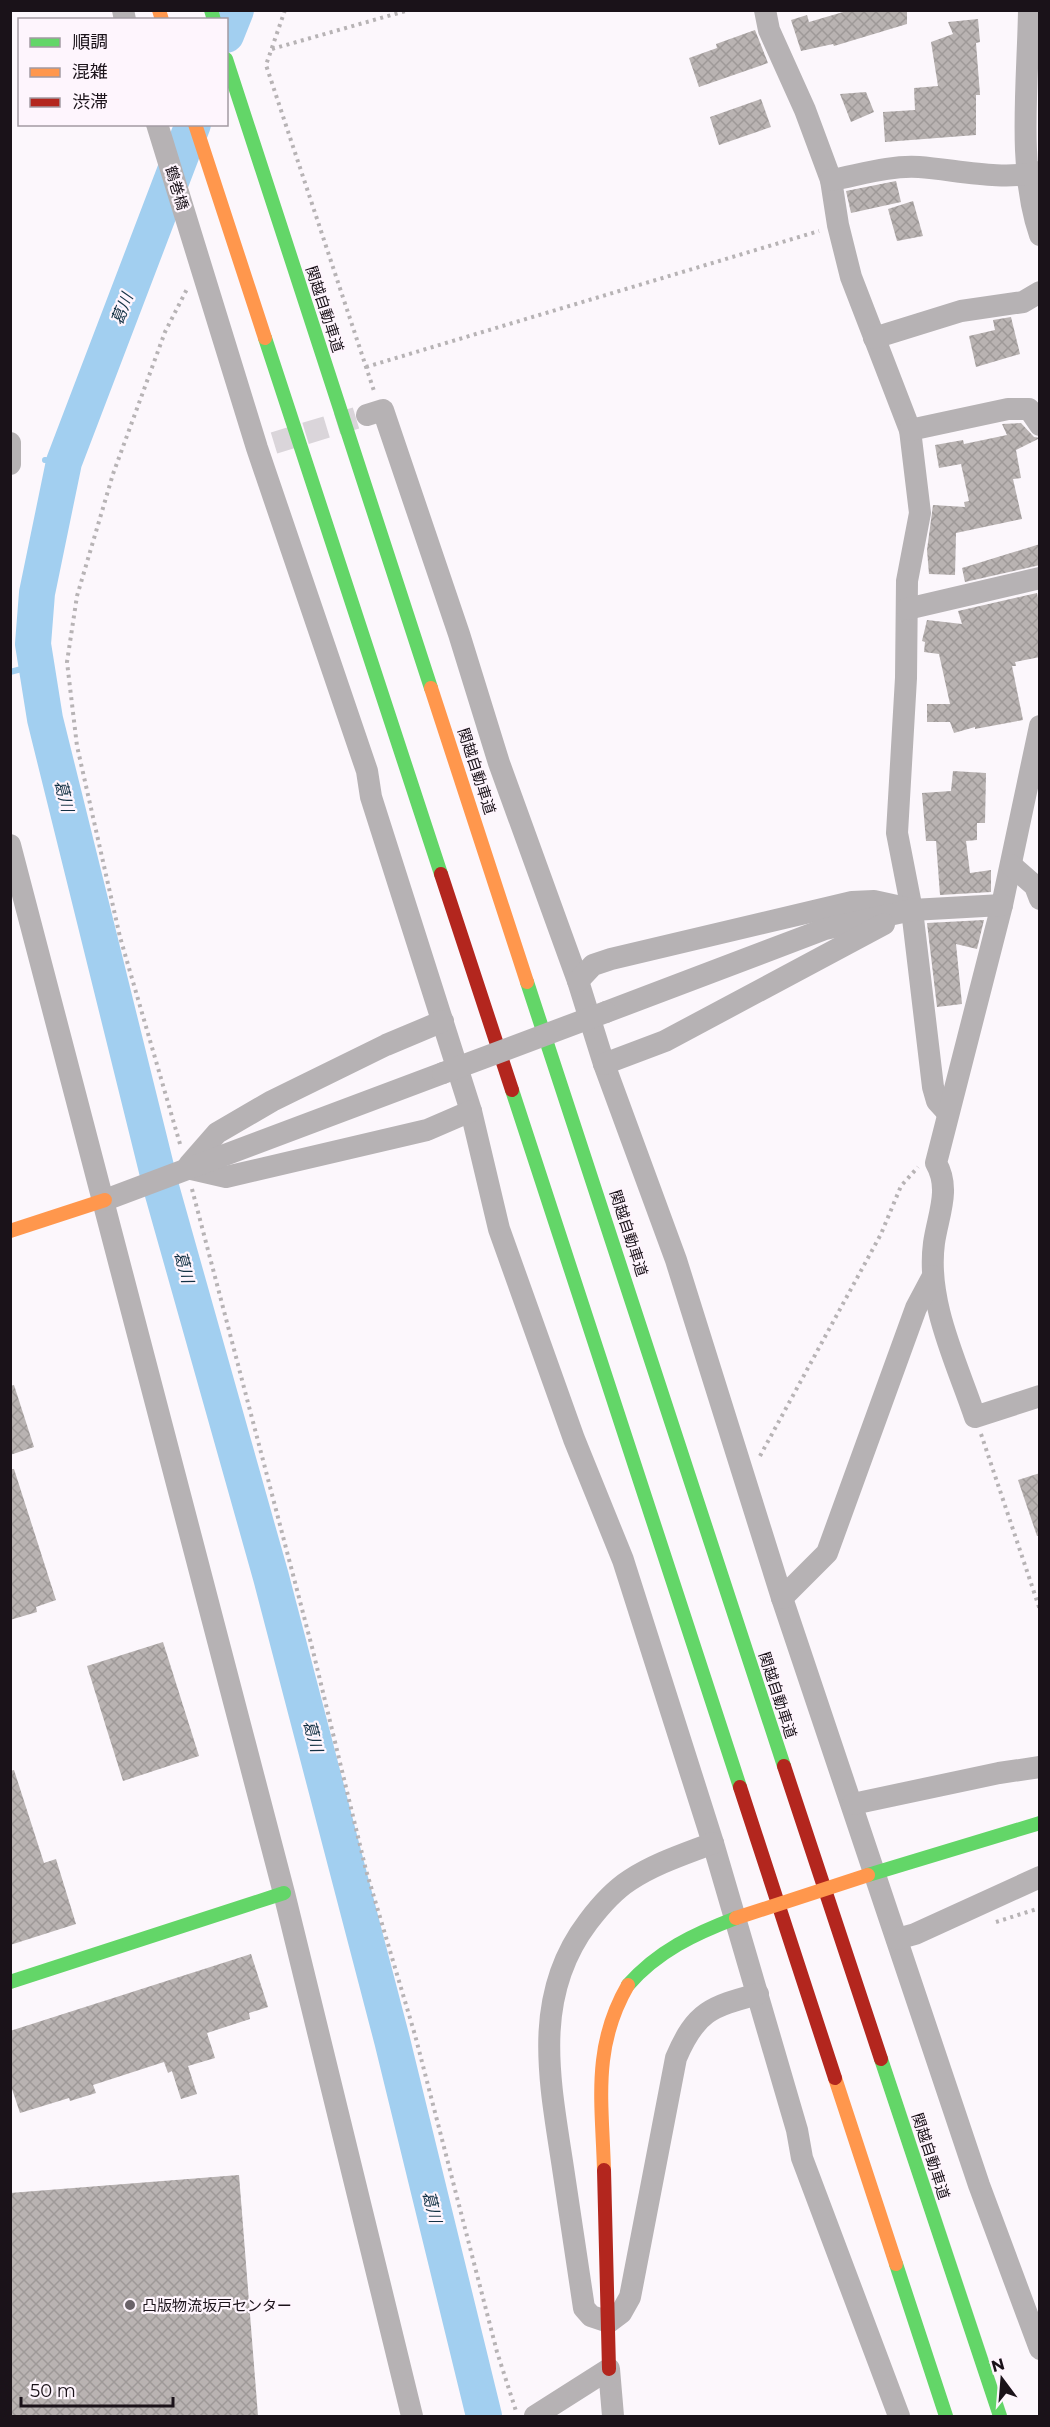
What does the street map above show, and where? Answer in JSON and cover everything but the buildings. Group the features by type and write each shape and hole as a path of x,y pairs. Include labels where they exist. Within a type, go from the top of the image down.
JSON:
{"main road":[{"name":"関越自動車道","path":"228,65 637,1312 764,1707 1000,2416"},
{"path":"196,126 946,2416"},
{"path":"10,1231 114,1196"},
{"path":"609,2368 601,2062 608,2027 622,1994 644,1965 679,1940 736,1918 1040,1822"},
{"path":"10,1982 284,1893"},
{"path":"933,2215 1008,2395"}],"street":[{"path":"765,10 769,30 805,110 831,180 850,278 910,430 920,513 908,581 906,678 897,833 912,910 933,1087 938,1101 948,1113"},
{"path":"1029,10 1033,173 1031,212 1040,235"},
{"name":"鶴巻橋","path":"158,126 203,275 266,445 344,695 367,771 379,825 471,1111 499,1229 574,1439 623,1560 736,1918 797,2130 802,2157 899,2416"},
{"path":"831,180 889,169 917,167 957,172 1033,173"},
{"path":"874,338 961,310 1023,302 1040,292"},
{"path":"910,430 1008,409 1029,409 1040,425"},
{"path":"375,412 459,634 499,762 578,981 604,1064 676,1260 782,1598 853,1804 872,1874 897,1939 979,2185 1040,2349"},
{"path":"10,443 10,464"},
{"path":"907,609 1040,578"},
{"path":"1040,726 1002,905 936,1163 944,1176 944,1196 934,1245 933,1276 936,1301 975,1417 1040,1396"},
{"path":"10,845 114,1196 412,2416"},
{"path":"1011,865 1038,890"},
{"path":"578,981 593,965 641,950 852,902 874,901 912,910"},
{"path":"114,1196 825,929 912,910 1002,905"},
{"path":"604,1064 665,1041 912,910"},
{"path":"184,1169 217,1132 386,1045 443,1021"},
{"path":"184,1169 226,1177 427,1130 471,1111"},
{"path":"782,1598 827,1553 916,1308 933,1276"},
{"path":"853,1804 999,1773 1040,1767"},
{"path":"713,1843 659,1864 628,1881 601,1905 578,1935 558,1978 551,2009 548,2073 584,2308 591,2316 609,2322 621,2313 630,2297 676,2058 686,2034 697,2021 717,2006 758,1994"},
{"path":"897,1939 915,1934 1040,1877"},
{"path":"535,2416 609,2368 613,2416"}],"path":[{"path":"285,10 266,65 366,367 375,412"},
{"path":"271,49 409,10"},
{"path":"366,367 838,225"},
{"path":"203,275 190,284 165,332 113,474 77,596 67,662 77,747 120,937 299,1597 366,1870 415,2034 497,2352 517,2416"},
{"path":"746,1482 881,1234 901,1186 915,1168 936,1163"},
{"path":"975,1417 1040,1610"}],"waterway":[{"name":"葛川","path":"228,30 236,10"},
{"name":"葛川","path":"192,126 64,462 37,593 33,644 45,719 161,1187 271,1577 392,2040 484,2416"},
{"path":"45,460 64,462"},
{"path":"10,672 37,665"}],"tunnel":[{"path":"274,443 356,418"}],"traffic: fast":[{"path":"211,10 213,18"},
{"path":"228,65 431,688"},
{"path":"265,338 441,874"},
{"path":"527,982 784,1766"},
{"path":"512,1090 740,1787"},
{"path":"868,1875 1040,1823"},
{"path":"10,1982 284,1893"},
{"path":"628,1985 664,1953 706,1930 736,1918"},
{"path":"881,2059 1000,2416"},
{"path":"896,2264 946,2416"}],"traffic: slow":[{"path":"159,10 161,18"},
{"path":"196,126 265,338"},
{"path":"431,688 527,982"},
{"path":"10,1231 105,1200"},
{"path":"736,1918 868,1875"},
{"path":"604,2170 601,2097 604,2053 609,2030 628,1985"},
{"path":"835,2078 896,2264"}],"traffic: jam":[{"path":"441,874 512,1090"},
{"path":"784,1766 881,2059"},
{"path":"740,1787 835,2078"},
{"path":"604,2170 609,2369"}],"place":[{"name":"凸版物流坂戸センター","path":"130,2305"}]}
